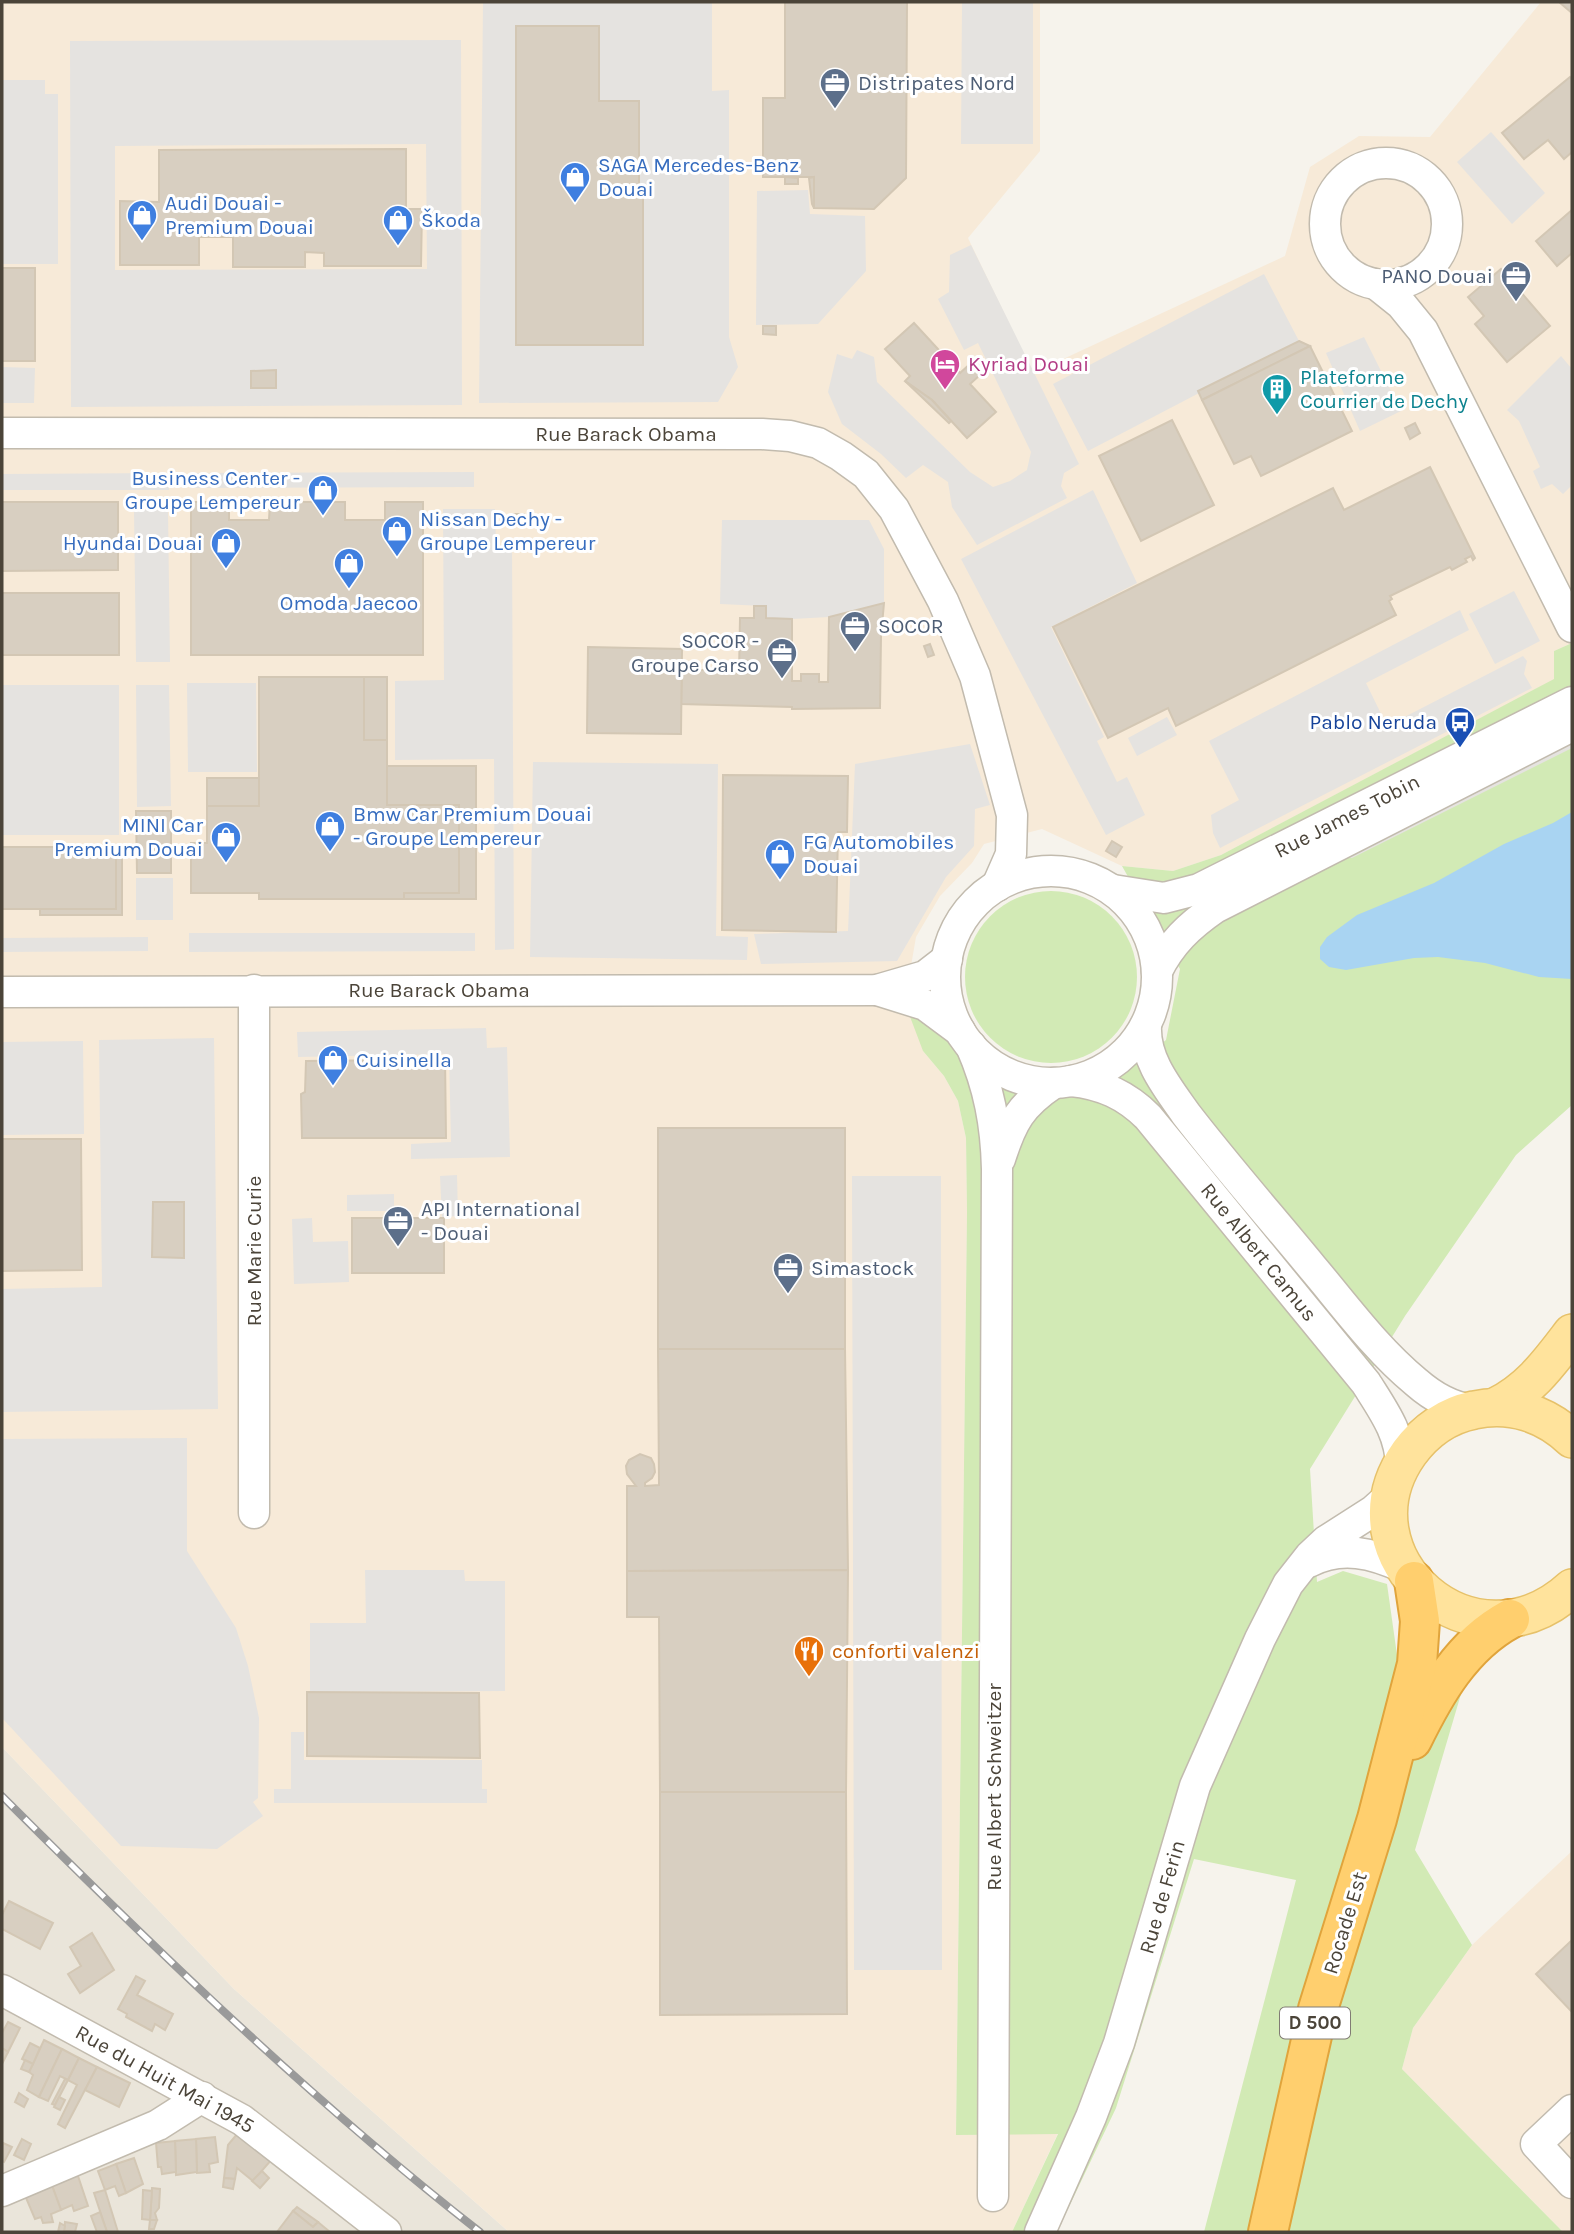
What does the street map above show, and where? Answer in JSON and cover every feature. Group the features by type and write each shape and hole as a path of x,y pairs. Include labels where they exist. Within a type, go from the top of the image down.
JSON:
{"highway":[{"name":"Rocade Est","path":"1268,2232 1318,2009 1377,1819 1419,1653 1420,1621 1409,1574"},
{"name":"Rocade Est","path":"1377,1819 1416,1731 1456,1666 1480,1638 1510,1619"}],"main road":[{"path":"1565,1598 1535,1613 1510,1619 1483,1619 1457,1612 1433,1599 1409,1574 1392,1532 1396,1480 1413,1447 1430,1430 1450,1418 1483,1409 1524,1390 1538,1377 1572,1332"},
{"path":"1483,1409 1517,1409 1539,1416 1559,1427 1572,1439"}],"street":[{"path":"1423,331 1422,309 1435,261 1444,244 1446,214 1438,192 1423,176 1403,166 1369,166 1341,184 1329,204 1326,226 1331,249 1342,266 1357,278 1376,284 1401,304 1423,331 1572,627"},
{"path":"1376,284 1404,282 1421,274 1435,261"},
{"name":"Rue Barack Obama","path":"2,433 762,433 818,443 861,470 885,496 943,601 975,676 1012,815 1031,850 1051,871"},
{"name":"Rue James Tobin","path":"1113,890 1164,898 1199,889 1572,702"},
{"name":"Rue James Tobin","path":"1157,971 1164,956 1178,938 1215,908 1572,726"},
{"name":"Rue Barack Obama","path":"997,886 1011,854 1012,815"},
{"path":"1051,871 1083,876 1113,890 1132,908 1146,929 1155,954 1156,995 1146,1025 1133,1045 1115,1062 1094,1074 1062,1082 1028,1080 1004,1072 983,1058 966,1039 948,1001 947,959 954,935 966,914 977,901 997,886 1019,876 1051,871"},
{"name":"Rue Barack Obama","path":"2,992 877,990 925,976 947,959"},
{"name":"Rue Marie Curie","path":"254,990 254,1513"},
{"name":"Rue Barack Obama","path":"877,990 925,1005 946,1019 966,1039"},
{"name":"Rue Albert Camus","path":"1146,1025 1147,1044 1153,1060 1186,1114 1359,1324 1399,1367 1443,1401 1483,1409"},
{"name":"Rue Albert Schweitzer","path":"966,1039 989,1095 997,1169 993,2196"},
{"name":"Rue Albert Schweitzer","path":"997,1169 1011,1127 1020,1111 1032,1098 1062,1082"},
{"name":"Rue Albert Camus","path":"1062,1082 1096,1085 1114,1091 1140,1109 1155,1126 1366,1384 1394,1430 1401,1451 1396,1480"},
{"name":"Rue de Ferin","path":"1040,2232 1080,2143 1119,2043 1195,1786 1260,1639 1281,1596 1300,1568 1326,1541 1373,1511 1396,1480"},
{"path":"1300,1568 1322,1556 1343,1551 1370,1555 1409,1574"},
{"name":"Rue du Huit Mai 1945","path":"2,1990 202,2097 258,2131 386,2232"},
{"path":"2,2191 158,2125 202,2097"},
{"path":"1572,2110 1536,2144 1572,2183"}],"shaded area":[{"path":"2,2 1040,2 1040,151 968,238 1033,373 1285,256 1310,167 1359,136 1430,137 1541,2 1572,2 1572,643 1554,651 1555,679 1221,855 1173,871 1122,866 1042,829 984,844 972,863 940,896 916,937 911,966 923,1051 944,1076 958,1101 966,1138 956,2135 1058,2133 1012,2232 509,2232 234,1989 2,1747"},
{"path":"483,2 712,2 712,91 729,90 729,337 738,367 718,402 479,403","holes":["516,26 599,26 599,101 639,101 639,195 643,195 643,345 516,344"]},
{"path":"962,2 1033,2 1033,144 961,144"},
{"path":"461,40 462,405 71,407 70,41","holes":["426,144 427,269 115,270 115,146"]},
{"path":"2,80 45,80 45,94 58,94 58,264 2,264"},
{"path":"1491,132 1545,193 1512,224 1457,162"},
{"path":"808,190 810,214 865,216 866,271 818,324 756,325 757,191"},
{"path":"971,245 1079,464 1064,473 1061,486 1067,498 977,545 952,507 948,482 923,465 906,478 881,454 842,424 828,392 837,354 852,359 857,350 874,357 877,382 970,472 993,487 1010,481 1027,470 1031,452 978,343 964,350 938,299 949,292 950,255"},
{"path":"1264,274 1299,341 1088,451 1053,384"},
{"path":"1364,337 1401,411 1360,431 1326,353"},
{"path":"1561,356 1572,369 1572,485 1563,494 1552,484 1541,489 1533,471 1540,467 1519,421 1507,410"},
{"path":"2,367 35,368 34,403 2,403"},
{"path":"474,472 474,487 190,488 190,473"},
{"path":"169,473 169,490 2,490 2,474"},
{"path":"1093,490 1137,583 1051,627 1104,737 1097,741 1117,782 1127,777 1145,815 1106,835 961,559"},
{"path":"443,509 495,509 496,545 512,545 514,949 495,950 494,759 395,760 395,681 444,680"},
{"path":"134,510 168,510 170,662 136,662"},
{"path":"722,520 869,520 884,549 884,603 829,617 792,619 766,618 766,606 720,604"},
{"path":"1514,591 1540,641 1495,664 1469,614"},
{"path":"1460,610 1469,630 1366,683 1387,726 1523,656 1527,661 1524,674 1532,688 1220,848 1213,833 1211,815 1239,800 1209,741"},
{"path":"187,683 256,683 257,772 188,772"},
{"path":"2,685 119,685 119,835 2,835"},
{"path":"136,685 169,685 171,806 137,807"},
{"path":"1167,717 1177,735 1137,756 1128,738"},
{"path":"1572,734 1572,748 1352,858 1331,856"},
{"path":"970,744 990,805 975,809 974,846 946,877 897,961 761,964 754,934 848,931 855,764"},
{"path":"533,762 718,764 716,936 748,937 747,960 530,957"},
{"path":"136,878 173,878 173,920 136,920"},
{"path":"189,933 475,933 475,951 189,952"},
{"path":"148,937 148,951 2,952 2,938"},
{"path":"486,1028 487,1048 507,1047 510,1157 411,1159 411,1144 451,1142 449,1054 298,1057 297,1032"},
{"path":"214,1038 218,1409 2,1412 2,1289 102,1287 99,1040"},
{"path":"83,1041 84,1134 2,1135 2,1042"},
{"path":"457,1175 458,1216 442,1217 440,1176"},
{"path":"852,1176 941,1176 942,1970 854,1970"},
{"path":"394,1194 394,1211 347,1211 347,1195"},
{"path":"312,1218 313,1242 348,1241 349,1282 294,1284 292,1219"},
{"path":"187,1438 187,1551 236,1628 248,1666 259,1718 258,1798 253,1802 263,1816 217,1849 121,1846 2,1718 2,1439"},
{"path":"365,1570 464,1570 465,1581 505,1581 505,1691 310,1692 310,1623 366,1623"},
{"path":"291,1732 304,1732 304,1760 482,1760 482,1789 487,1789 487,1803 274,1803 274,1789 291,1789"},
{"path":"2,1747 234,1989 509,2232 2,2232"},
{"path":"1572,1851 1572,2232 1563,2232 1402,2069 1413,2028 1472,1945"}],"green space":[{"path":"1572,643 1572,1105 1516,1155 1405,1316 1310,1469 1317,1582 1343,1571 1387,1584 1397,1655 1461,1694 1415,1850 1472,1945 1413,2028 1402,2069 1563,2232 1204,2232 1296,1880 1194,1859 1116,2108 1057,2232 1012,2232 1058,2134 956,2135 966,1138 958,1101 944,1076 923,1051 909,1014 937,1022 977,1077 1048,1098 1091,1098 1166,1040 1180,969 1122,866 1173,871 1221,855 1554,679 1554,651"},
{"path":"1051,891 1084,897 1112,916 1131,944 1137,977 1131,1010 1112,1038 1084,1057 1051,1063 1018,1057 990,1038 971,1010 965,977 971,944 990,916 1018,897"}],"water":[{"path":"1572,812 1572,979 1539,977 1485,963 1438,957 1414,958 1346,970 1329,967 1320,959 1320,947 1327,937 1357,915 1434,883 1504,844"}],"building":[{"path":"785,2 907,2 906,178 874,209 814,208 814,177 763,177 763,98 785,98"},
{"path":"1559,2 1572,2 1572,13"},
{"path":"516,26 599,26 599,101 639,101 639,195 643,194 643,345 516,345"},
{"path":"1570,77 1572,152 1564,159 1548,140 1524,159 1502,133"},
{"path":"406,149 406,209 422,209 421,266 324,266 324,253 305,252 305,267 233,267 233,237 199,237 199,265 120,265 120,201 159,202 159,150"},
{"path":"785,177 798,178 798,184 785,184"},
{"path":"814,177 814,208 809,178"},
{"path":"1572,210 1572,253 1557,266 1536,241"},
{"path":"2,268 35,268 35,361 2,361"},
{"path":"1501,269 1550,326 1507,362 1475,324 1484,316 1468,297"},
{"path":"914,323 960,373 970,364 980,375 970,384 996,412 967,438 932,400 905,381 910,376 885,349"},
{"path":"763,326 776,326 776,335 763,334"},
{"path":"1299,341 1310,346 1202,400 1198,391"},
{"name":"Plateforme Courrier de Dechy","path":"1310,346 1352,431 1261,476 1251,456 1234,464 1202,400"},
{"path":"276,370 276,388 251,388 251,371"},
{"path":"905,381 932,400 951,421 949,423"},
{"path":"1172,420 1214,505 1141,541 1099,456"},
{"path":"1415,423 1420,433 1410,439 1405,428"},
{"path":"1430,467 1475,558 1473,560 1471,556 1465,559 1467,562 1452,570 1450,567 1390,596 1392,599 1389,601 1396,615 1176,726 1168,708 1108,738 1053,627 1333,488 1344,510"},
{"path":"2,502 118,502 118,570 2,571"},
{"path":"191,502 229,502 229,520 269,520 270,502 345,502 345,520 385,520 385,502 423,502 423,655 191,655"},
{"path":"512,514 524,514 523,525 513,525"},
{"path":"2,593 119,593 119,655 2,655"},
{"name":"SOCOR","path":"884,603 880,708 792,709 681,704 682,670 735,670 735,673 739,673 740,618 754,618 754,606 766,606 766,618 792,619 792,681 801,681 801,674 819,674 819,682 828,682 829,617"},
{"path":"930,644 934,655 928,657 924,646"},
{"path":"588,647 682,649 681,734 587,733"},
{"path":"259,677 364,677 364,740 387,740 387,805 459,805 459,893 404,893 404,899 259,899 259,893 191,893 191,843 207,843 207,806 259,806"},
{"path":"364,677 387,677 387,740 364,740"},
{"path":"387,766 476,766 476,899 404,899 404,893 459,893 459,805 387,805"},
{"name":"FG Automobiles Douai","path":"723,775 848,776 847,832 838,832 836,932 722,930"},
{"path":"207,778 259,778 259,806 207,806"},
{"path":"136,811 171,811 171,873 137,873"},
{"path":"1112,841 1122,847 1116,857 1106,851"},
{"path":"2,847 116,847 116,909 2,909"},
{"path":"116,847 122,847 122,915 40,915 40,909 116,909"},
{"path":"408,1057 445,1057 446,1138 302,1138 301,1094 305,1092 306,1061 408,1060"},
{"path":"658,1128 845,1128 845,1349 658,1349"},
{"path":"2,1139 81,1139 82,1270 2,1271"},
{"path":"153,1202 184,1202 184,1258 152,1257"},
{"path":"352,1218 444,1218 444,1273 352,1273"},
{"path":"658,1349 845,1349 848,1570 627,1571 627,1486 636,1486 627,1474 626,1466 629,1460 640,1454 651,1458 655,1472 645,1486 659,1485"},
{"path":"848,1570 846,1792 660,1792 659,1617 627,1617 627,1571"},
{"path":"307,1692 479,1693 480,1758 307,1756"},
{"path":"660,1792 846,1792 847,2014 660,2015"},
{"path":"9,1901 53,1923 40,1949 2,1929 2,1915"},
{"path":"92,1933 114,1970 80,1993 68,1974 81,1966 70,1947"},
{"path":"1572,1940 1572,2012 1536,1974"},
{"path":"136,1976 145,1981 137,1995 173,2014 165,2030 155,2024 152,2031 126,2017 127,2014 118,2009"},
{"path":"8,2022 20,2028 8,2052 2,2048 2,2033"},
{"path":"44,2040 62,2049 39,2097 27,2090 33,2075 29,2072"},
{"path":"30,2043 40,2048 33,2064 22,2059"},
{"path":"2,2048 8,2052 2,2064"},
{"path":"62,2049 79,2058 68,2080 60,2076 48,2101 39,2097"},
{"path":"79,2058 97,2067 65,2128 58,2124 77,2085 68,2080"},
{"path":"25,2060 33,2064 29,2072 21,2069"},
{"path":"97,2067 130,2083 119,2107 85,2090"},
{"path":"65,2079 68,2080 55,2105 52,2104"},
{"path":"19,2093 28,2099 24,2107 15,2102"},
{"path":"59,2097 65,2100 60,2110 54,2107"},
{"path":"237,2134 273,2158 253,2181 237,2168 235,2179 224,2178 228,2145"},
{"path":"215,2137 218,2162 209,2164 210,2172 197,2173 196,2139"},
{"path":"22,2139 31,2144 24,2160 14,2155"},
{"path":"196,2139 197,2172 176,2175 175,2141"},
{"path":"175,2141 176,2172 162,2174 161,2167 158,2167 156,2143"},
{"path":"3,2143 12,2147 4,2162 2,2161"},
{"path":"134,2158 143,2184 126,2193 116,2164"},
{"path":"116,2164 126,2193 119,2196 115,2186 105,2190 98,2171"},
{"path":"262,2171 269,2178 260,2188 252,2181"},
{"path":"77,2173 88,2206 74,2211 72,2205 61,2210 51,2183"},
{"path":"224,2178 235,2179 233,2189 223,2187"},
{"path":"51,2183 61,2210 51,2214 53,2222 43,2223 41,2217 35,2219 24,2193"},
{"path":"152,2188 160,2189 159,2208 155,2213 157,2220 150,2220"},
{"path":"105,2190 118,2232 107,2232 94,2193"},
{"path":"143,2190 152,2191 150,2220 142,2219"},
{"path":"297,2207 318,2222 313,2227 293,2211"},
{"path":"293,2211 313,2227 318,2222 330,2232 277,2232"},
{"path":"100,2212 107,2232 97,2232 91,2216"},
{"path":"150,2220 157,2220 154,2229 149,2229"},
{"path":"65,2222 77,2224 75,2232 64,2231"},
{"path":"60,2223 65,2226 64,2231 75,2232 58,2232"}],"railway":[{"path":"2,1796 117,1910 294,2076 480,2232"}],"place":[{"name":"Distripates Nord","path":"835,110"},
{"name":"SAGA Mercedes-Benz Douai","path":"575,204"},
{"name":"Audi Douai - Premium Douai","path":"142,242"},
{"name":"Škoda","path":"398,247"},
{"name":"PANO Douai","path":"1516,303"},
{"name":"Kyriad Douai","path":"945,391"},
{"name":"Plateforme Courrier de Dechy","path":"1277,416"},
{"name":"Business Center - Groupe Lempereur","path":"323,517"},
{"name":"Nissan Dechy - Groupe Lempereur","path":"397,558"},
{"name":"Hyundai Douai","path":"226,570"},
{"name":"Omoda Jaecoo","path":"349,590"},
{"name":"SOCOR","path":"855,653"},
{"name":"SOCOR - Groupe Carso","path":"782,680"},
{"name":"Pablo Neruda","path":"1460,749"},
{"name":"Bmw Car Premium Douai - Groupe Lempereur","path":"330,853"},
{"name":"MINI Car Premium Douai","path":"226,864"},
{"name":"FG Automobiles Douai","path":"780,881"},
{"name":"Cuisinella","path":"333,1087"},
{"name":"API International - Douai","path":"398,1248"},
{"name":"Simastock","path":"788,1295"},
{"name":"conforti valenzi","path":"809,1678"}]}
